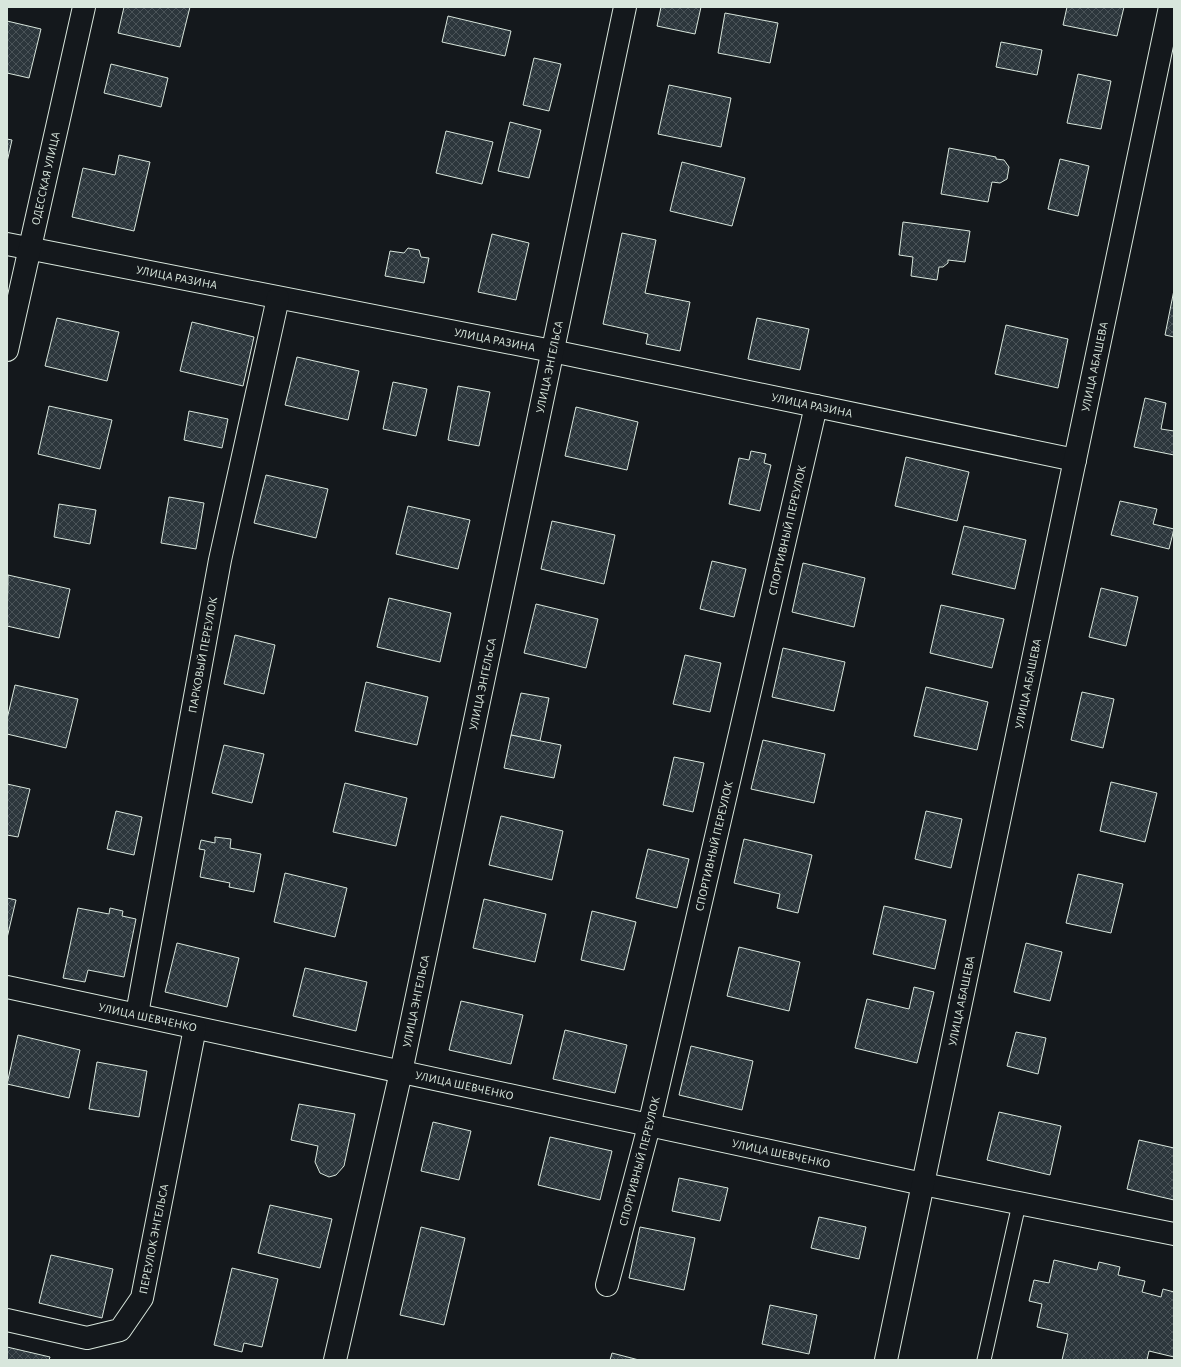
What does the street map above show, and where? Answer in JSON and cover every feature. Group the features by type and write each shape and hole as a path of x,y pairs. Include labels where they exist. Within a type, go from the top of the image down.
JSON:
{"street":[{"name":"ОДЕССКАЯ УЛИЦА","path":"7,350 84,7"},
{"name":"УЛИЦА ЭНГЕЛЬСА","path":"335,1360 401,1072 625,7"},
{"name":"УЛИЦА АБАШЕВА","path":"886,1360 1170,7"},
{"name":"УЛИЦА РАЗИНА","path":"7,244 552,351 1075,460"},
{"name":"ПАРКОВЫЙ ПЕРЕУЛОК","path":"137,1014 220,560 278,298"},
{"name":"СПОРТИВНЫЙ ПЕРЕУЛОК","path":"607,1286 648,1126 816,406"},
{"name":"УЛИЦА ШЕВЧЕНКО","path":"7,987 648,1126 1019,1204 1174,1234"},
{"name":"ПЕРЕУЛОК ЭНГЕЛЬСА","path":"7,1320 87,1338 120,1330 142,1298 195,1028"}],"lane":[{"path":"984,1360 1019,1204"}],"building":[{"path":"124,7 190,7 180,47 118,33"},
{"path":"661,7 701,7 695,34 657,26"},
{"path":"1067,7 1124,7 1117,36 1063,25"},
{"path":"725,13 778,23 770,63 718,53"},
{"path":"448,16 511,31 505,56 442,42"},
{"path":"7,21 41,29 29,78 7,73"},
{"path":"1001,42 1042,50 1037,75 996,67"},
{"path":"534,58 561,64 549,111 523,105"},
{"path":"111,64 168,78 161,107 104,93"},
{"path":"1078,74 1111,81 1101,129 1067,123"},
{"path":"669,85 731,98 721,147 658,134"},
{"path":"510,122 541,130 529,178 498,171"},
{"path":"446,131 493,142 482,184 436,173"},
{"path":"7,139 12,140 7,162"},
{"path":"949,148 996,157 996,159 1004,160 1009,167 1007,179 1000,183 992,182 988,202 941,194"},
{"path":"119,155 150,162 134,231 72,217 83,168 115,175"},
{"path":"1060,159 1089,166 1078,216 1048,209"},
{"path":"682,162 745,178 732,226 670,211"},
{"path":"903,222 970,231 965,262 948,260 948,263 943,267 939,267 937,280 911,276 913,257 899,255"},
{"path":"622,233 656,240 645,293 690,302 680,351 646,344 648,334 603,324"},
{"path":"492,234 529,243 516,300 478,292"},
{"path":"408,248 419,250 421,257 429,258 424,283 385,276 390,251 404,253"},
{"path":"1174,290 1174,337 1165,335"},
{"path":"57,318 119,332 107,381 45,366"},
{"path":"757,318 809,329 800,370 748,359"},
{"path":"192,322 254,337 243,386 180,371"},
{"path":"1006,325 1068,339 1058,388 995,374"},
{"path":"297,357 359,371 348,420 285,405"},
{"path":"393,382 427,389 416,436 383,429"},
{"path":"458,386 490,392 479,446 448,440"},
{"path":"1145,398 1166,403 1161,429 1174,431 1174,455 1134,447"},
{"path":"49,406 112,420 100,469 38,454"},
{"path":"576,407 638,422 627,470 565,456"},
{"path":"189,411 228,419 222,448 184,440"},
{"path":"751,451 766,454 764,463 771,465 760,511 729,504 739,458 749,460"},
{"path":"906,457 969,472 957,521 895,506"},
{"path":"266,475 328,489 316,538 254,523"},
{"path":"169,497 204,503 196,549 161,543"},
{"path":"1120,501 1157,509 1153,524 1174,529 1169,549 1111,535"},
{"path":"59,504 96,510 90,544 54,537"},
{"path":"408,506 470,520 458,569 396,554"},
{"path":"552,521 615,535 604,584 541,569"},
{"path":"964,526 1026,540 1015,589 952,574"},
{"path":"712,561 746,569 734,617 700,609"},
{"path":"803,563 865,578 854,627 792,612"},
{"path":"8,575 70,589 59,638 7,626"},
{"path":"1101,588 1138,597 1126,646 1089,637"},
{"path":"389,598 451,613 440,662 377,647"},
{"path":"536,604 598,619 586,668 524,653"},
{"path":"941,605 1004,619 992,668 930,653"},
{"path":"235,635 275,645 264,694 224,684"},
{"path":"783,648 845,662 834,711 772,697"},
{"path":"685,655 721,663 710,712 673,704"},
{"path":"366,682 428,697 417,745 355,731"},
{"path":"15,685 78,699 66,748 7,734 7,719"},
{"path":"926,687 988,702 977,750 914,736"},
{"path":"1082,692 1114,699 1103,748 1071,740"},
{"path":"521,693 549,698 540,741 511,735"},
{"path":"511,735 561,745 554,778 504,768"},
{"path":"763,740 825,754 814,803 751,789"},
{"path":"224,745 264,754 252,803 212,793"},
{"path":"674,757 704,763 693,812 663,805"},
{"path":"1111,782 1157,793 1145,842 1100,831"},
{"path":"345,783 407,798 396,846 333,832"},
{"path":"7,784 30,789 18,837 7,835"},
{"path":"116,811 142,817 134,855 107,849"},
{"path":"926,811 962,819 951,868 915,859"},
{"path":"501,816 563,831 552,880 489,865"},
{"path":"215,837 231,839 230,848 261,854 254,892 229,887 230,883 200,877 205,850 199,849 201,840 215,843"},
{"path":"744,839 812,855 798,913 777,908 780,894 734,883"},
{"path":"648,849 689,859 677,908 636,898"},
{"path":"285,873 347,888 335,937 274,922"},
{"path":"1078,874 1123,884 1111,933 1066,923"},
{"path":"7,898 16,900 7,938"},
{"path":"484,899 546,914 535,962 473,948"},
{"path":"884,906 946,920 935,969 873,954"},
{"path":"78,908 109,914 110,908 123,911 122,916 136,919 124,977 88,970 85,982 63,978"},
{"path":"592,911 636,922 624,970 581,960"},
{"path":"177,943 239,958 227,1007 165,992"},
{"path":"1026,943 1062,952 1050,1001 1014,992"},
{"path":"739,947 800,962 789,1011 727,996"},
{"path":"305,968 367,982 356,1031 293,1016"},
{"path":"914,987 934,992 917,1063 855,1048 867,999 909,1009"},
{"path":"461,1001 523,1015 511,1064 449,1050"},
{"path":"565,1030 627,1045 615,1093 553,1079"},
{"path":"1016,1032 1046,1038 1038,1074 1007,1066"},
{"path":"18,1035 80,1050 69,1098 7,1084"},
{"path":"691,1046 753,1061 742,1110 679,1095"},
{"path":"97,1062 147,1071 139,1117 89,1109"},
{"path":"299,1104 355,1114 344,1166 336,1175 329,1177 320,1173 315,1162 318,1146 291,1140"},
{"path":"999,1112 1061,1126 1050,1175 987,1160"},
{"path":"433,1122 471,1131 459,1180 421,1171"},
{"path":"550,1137 612,1151 600,1200 538,1185"},
{"path":"1139,1140 1174,1148 1174,1200 1127,1189"},
{"path":"679,1178 728,1188 720,1221 672,1211"},
{"path":"270,1205 332,1219 320,1268 258,1253"},
{"path":"819,1217 866,1227 859,1259 811,1248"},
{"path":"421,1227 465,1238 444,1325 400,1315"},
{"path":"640,1227 695,1238 684,1290 629,1278"},
{"path":"51,1255 113,1269 102,1318 39,1303"},
{"path":"1054,1260 1097,1270 1099,1262 1120,1267 1118,1275 1145,1281 1142,1292 1161,1297 1163,1289 1174,1292 1174,1357 1149,1351 1147,1360 1062,1360 1068,1334 1037,1327 1042,1304 1029,1301 1034,1280 1049,1283"},
{"path":"232,1268 278,1279 262,1347 244,1343 242,1352 214,1345"},
{"path":"770,1305 817,1315 809,1354 762,1344"},
{"path":"7,1347 50,1357 49,1360 7,1360"},
{"path":"612,1353 639,1360 610,1360"}]}
